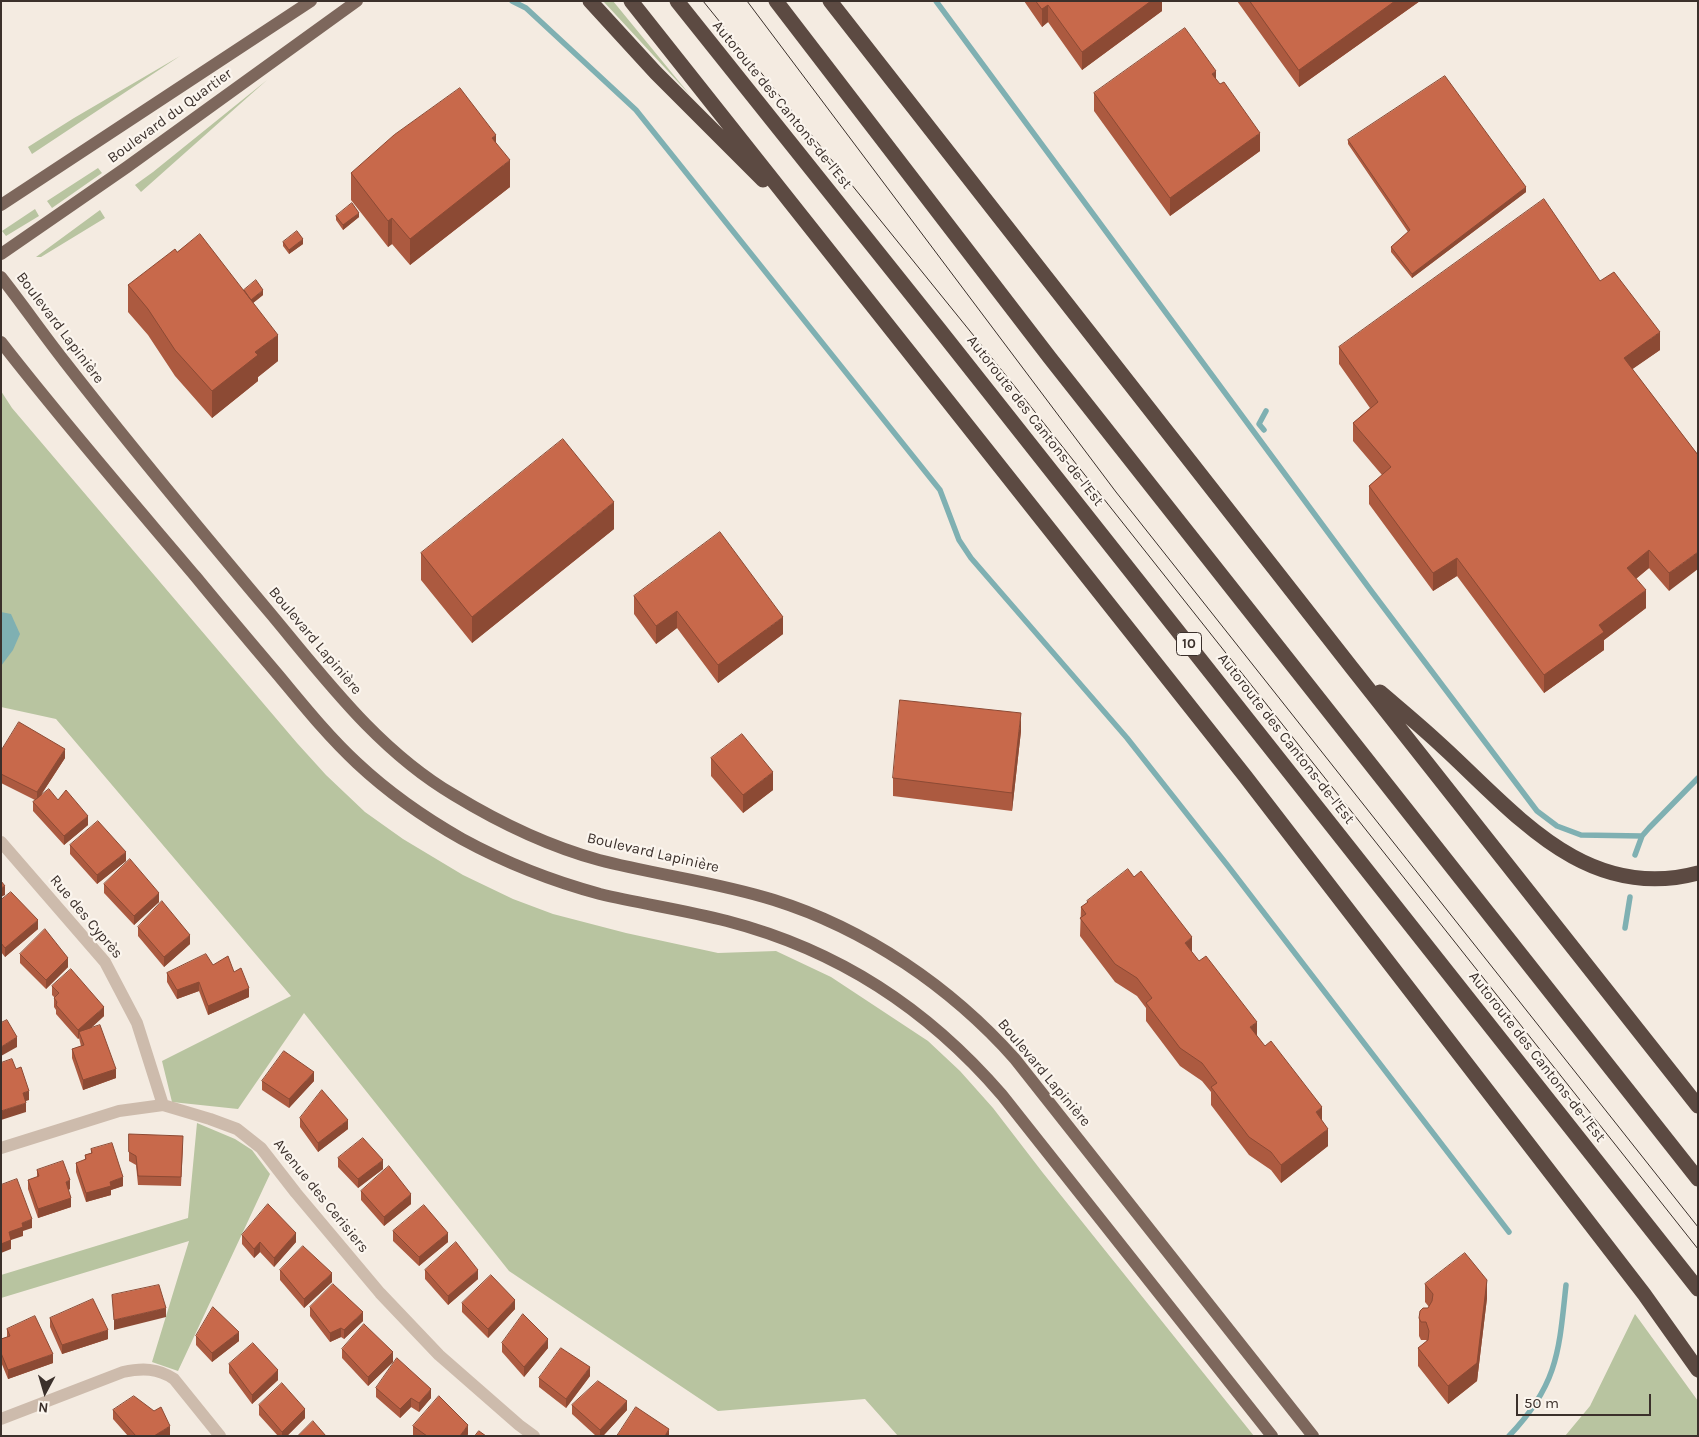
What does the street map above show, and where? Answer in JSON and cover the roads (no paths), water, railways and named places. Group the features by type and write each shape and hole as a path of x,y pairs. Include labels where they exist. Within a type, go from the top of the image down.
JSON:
{"highway":[{"path":"590,1 656,73 813,230"},
{"path":"631,1 1245,776 1644,1294 1698,1370"},
{"name":"Autoroute des Cantons-de-l'Est","path":"677,1 970,367 1698,1289"},
{"path":"776,1 1050,358 1698,1179"},
{"path":"830,1 1352,668 1698,1106"},
{"path":"1352,668 1443,747 1502,804 1561,850 1590,865 1634,878 1662,878 1698,873"},
{"path":"1644,1294 1698,1354"}],"main road":[{"name":"Boulevard du Quartier","path":"1,204 311,1"},
{"name":"Boulevard du Quartier","path":"1,254 127,167 357,1"},
{"name":"Boulevard Lapinière","path":"1,277 64,360 212,544 335,690 368,727 399,755 451,794 526,834 598,859 725,887 784,903 858,936 891,955 933,984 982,1024 1019,1063 1313,1436"},
{"path":"1,342 306,709 357,763 399,797 460,838 494,856 537,874 603,894 727,921 799,945 843,965 878,986 910,1007 951,1040 1002,1095 1272,1436"}],"street":[{"name":"Rue des Cyprès","path":"1,842 105,962 137,1023 163,1106"},
{"name":"Avenue des Cerisiers","path":"1,1148 119,1111 163,1106 210,1119 237,1129 261,1148 380,1293 439,1355 534,1436"},
{"path":"1,1419 123,1372 137,1369 151,1370 164,1373 174,1380 220,1436"}],"water":[{"path":"1,612 11,614 20,634 13,650 1,666"}],"waterway":[{"path":"512,1 526,8 636,110 940,490 959,540 971,558 1127,738 1228,866 1509,1232"},
{"path":"936,1 1372,592 1537,811 1557,826 1581,835 1642,836"},
{"path":"1264,430 1259,424 1266,411"},
{"path":"1635,855 1642,836 1698,778"},
{"path":"1625,928 1630,897"},
{"path":"1509,1436 1538,1400 1547,1383 1558,1348 1566,1285"}],"tram line":[{"path":"703,1 1012,383 1698,1249"},
{"path":"747,1 1116,492 1698,1227"}]}
